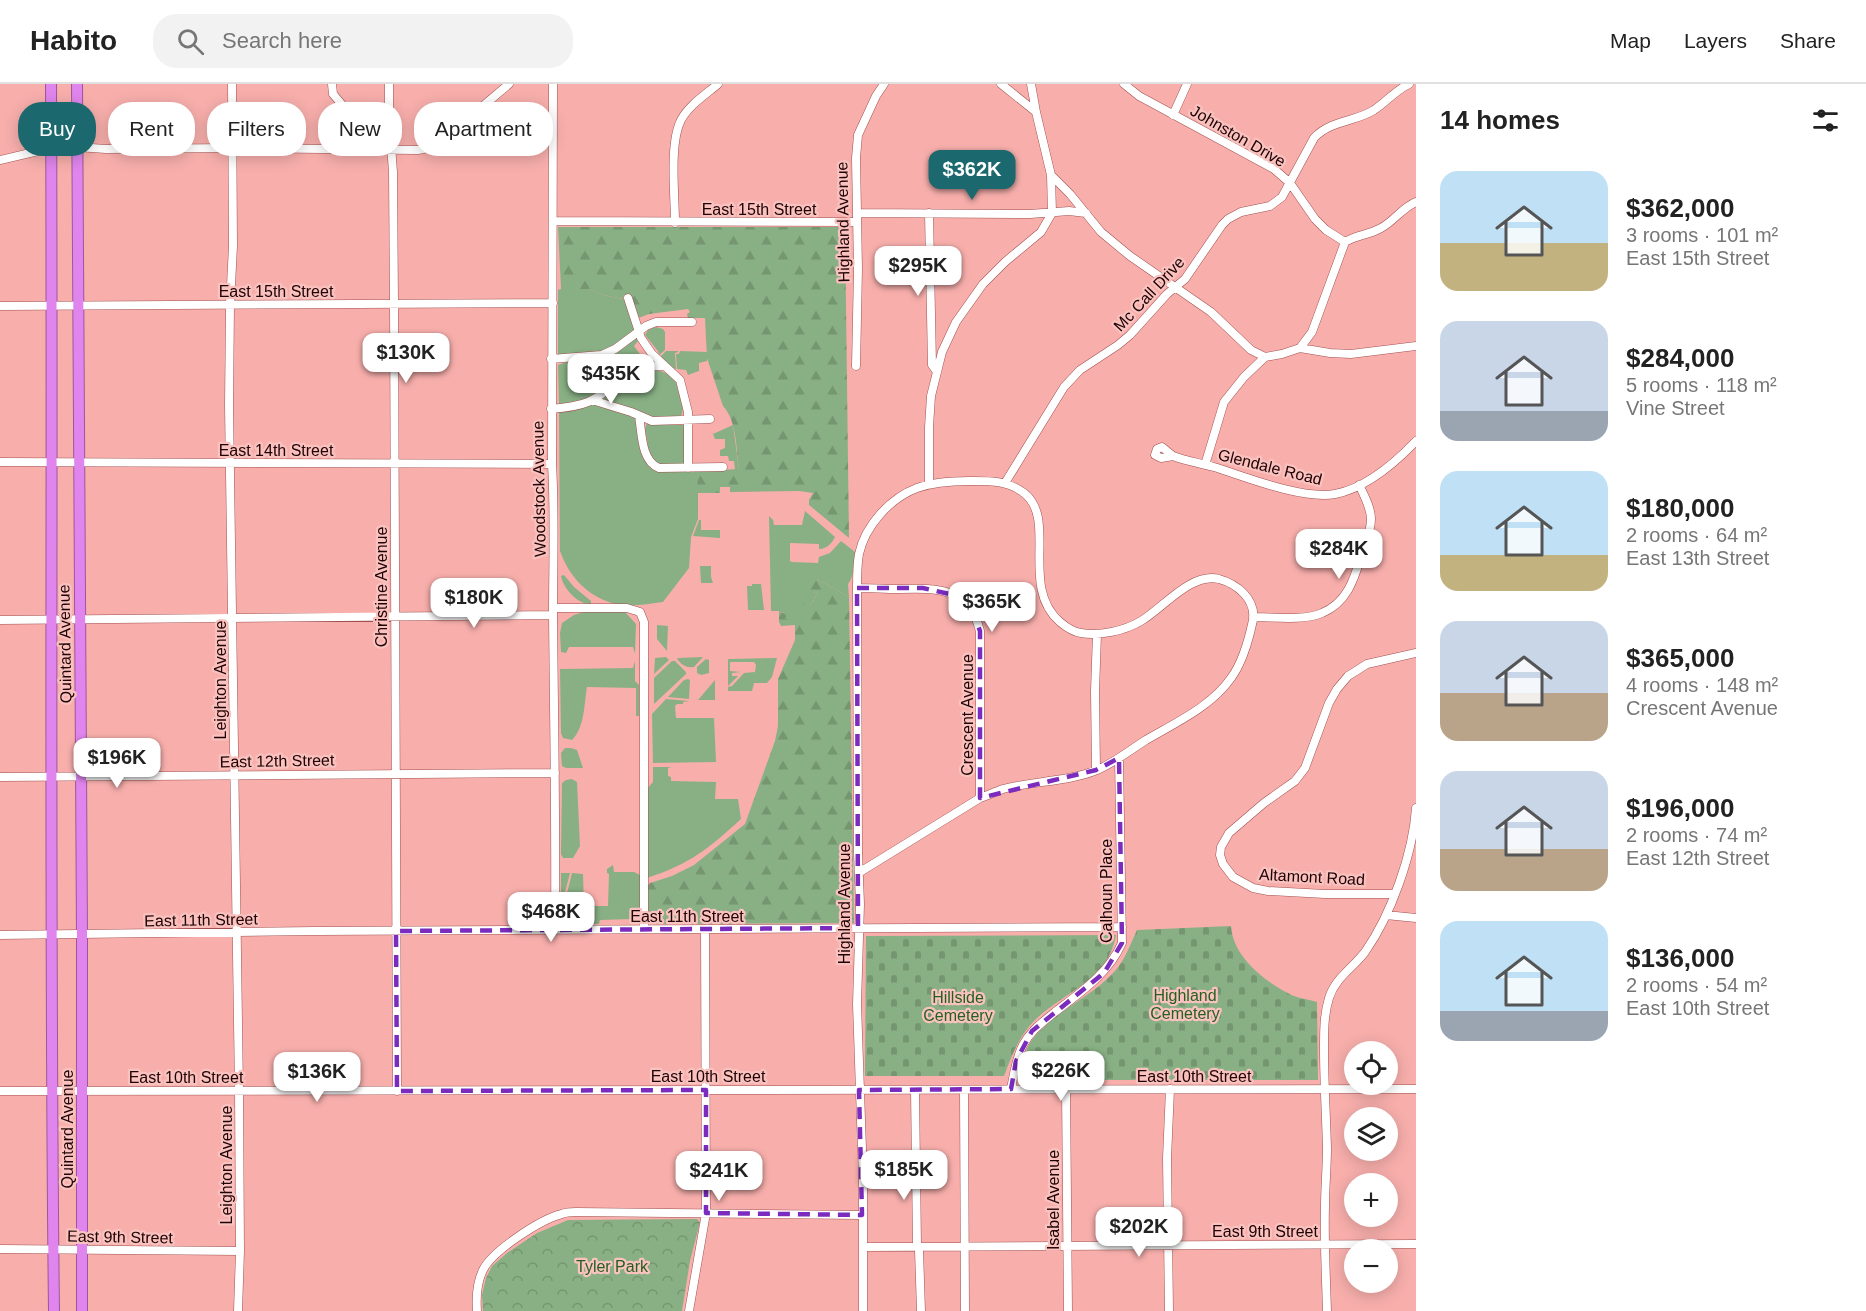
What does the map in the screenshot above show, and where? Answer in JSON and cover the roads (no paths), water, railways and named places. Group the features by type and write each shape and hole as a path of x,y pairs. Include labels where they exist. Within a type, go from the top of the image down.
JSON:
{"highway":[{"name":"Quintard Avenue","path":"51,84 51,102"},
{"name":"Quintard Avenue","path":"77,84 77,102"},
{"name":"Quintard Avenue","path":"51,156 54,1311"},
{"name":"Quintard Avenue","path":"77,156 82,1311"}],"street":[{"name":"Leighton Avenue","path":"232,84 232,102"},
{"path":"332,84 333,94 340,102"},
{"name":"Christine Avenue","path":"389,84 389,102"},
{"path":"402,149 418,150 433,147 509,84"},
{"name":"Woodstock Avenue","path":"553,84 551,359 556,804 555,930"},
{"path":"675,223 676,136 681,120 718,84"},
{"name":"Highland Avenue","path":"856,366 858,268 856,158 858,135 884,84"},
{"path":"1001,84 1036,112"},
{"path":"929,484 931,396 949,337 973,297 1005,262 1041,232 1052,213 1051,175 1030,84"},
{"name":"Johnston Drive","path":"1124,84 1139,96 1274,169 1290,183 1315,219 1326,230 1345,242"},
{"path":"1173,115 1187,84"},
{"name":"Mc Call Drive","path":"1005,483 1064,387 1080,370 1130,335 1167,294 1185,279 1228,219 1241,212 1270,206 1282,197 1319,132 1339,122 1360,117 1374,110 1409,84"},
{"path":"96,148 207,148"},
{"path":"0,160 18,156"},
{"name":"Leighton Avenue","path":"233,156 233,246 230,305 239,1091 238,1311"},
{"name":"Christine Avenue","path":"391,156 394,304 397,1090"},
{"path":"1051,175 1101,232 1130,256 1223,322 1251,350 1265,357"},
{"path":"1300,348 1312,332 1345,242 1352,237 1379,230 1402,210 1416,202"},
{"name":"East 15th Street","path":"553,221 675,223 857,218 929,213 1069,211 1086,213"},
{"path":"929,213 932,365 937,372"},
{"path":"628,298 639,332 651,354 680,380 688,420 688,468"},
{"name":"East 15th Street","path":"0,306 553,303"},
{"path":"551,359 602,355 615,349 646,326 656,322 692,322"},
{"path":"1205,465 1224,402 1244,377 1265,357 1300,348 1351,354 1416,346"},
{"path":"552,409 573,407 592,400 631,373 644,367 664,366"},
{"path":"592,400 652,421 710,419"},
{"path":"639,416 646,456 654,466 659,468 723,467"},
{"name":"Glendale Road","path":"1173,456 1265,483 1323,495 1337,493 1359,485 1401,456 1416,441"},
{"name":"East 14th Street","path":"0,462 552,464"},
{"name":"Highland Avenue","path":"863,1311 857,1028 860,872 858,853 858,564 862,543 879,515 909,491 929,484 948,481 1005,483"},
{"path":"860,872 980,798 1001,790 1067,778 1096,770 1119,758 1204,705 1232,678 1240,664 1253,617 1251,603 1241,590 1219,579 1200,580 1187,586 1139,623 1118,630 1097,634 1076,632 1064,626 1047,609 1039,582 1037,513 1029,498 1005,483"},
{"path":"1253,617 1316,615 1342,600 1353,579 1371,518 1359,485"},
{"name":"Crescent Avenue","path":"857,588 940,589 961,599 972,610 980,632 980,798"},
{"path":"0,620 395,617 627,608 640,612 644,621 644,929"},
{"path":"1096,770 1097,634"},
{"name":"Altamont Road","path":"1395,894 1325,894 1253,888 1233,877 1223,864 1220,855 1221,847 1229,833 1264,803 1295,781 1305,768 1329,703 1348,676 1367,664 1416,653"},
{"name":"Calhoun Place","path":"1011,1089 1016,1061 1032,1031 1104,973 1122,943 1119,758"},
{"name":"East 12th Street","path":"0,777 555,772"},
{"path":"1327,1311 1324,1023 1328,999 1340,978 1366,951 1386,915 1395,894 1414,829 1416,808"},
{"path":"1386,915 1416,918"},
{"name":"East 11th Street","path":"0,935 1122,927"},
{"path":"689,1311 706,1213 705,929"},
{"name":"Isabel Avenue","path":"1066,1089 1068,1311"},
{"path":"1169,1311 1167,1158 1170,1089"},
{"name":"East 10th Street","path":"0,1091 1416,1089"},
{"path":"915,1090 917,1246 921,1311"},
{"path":"964,1090 965,1311"},
{"path":"477,1311 476,1294 483,1270 492,1257 516,1238 548,1219 562,1214 576,1212 862,1215"},
{"name":"East 9th Street","path":"863,1247 1416,1244"},
{"name":"East 9th Street","path":"0,1250 240,1251"}],"park label":[{"name":"Highland Cemetery","path":"1185,1004"},
{"name":"Hillside Cemetery","path":"958,1006"},
{"name":"Tyler Park","path":"612,1266"}]}
